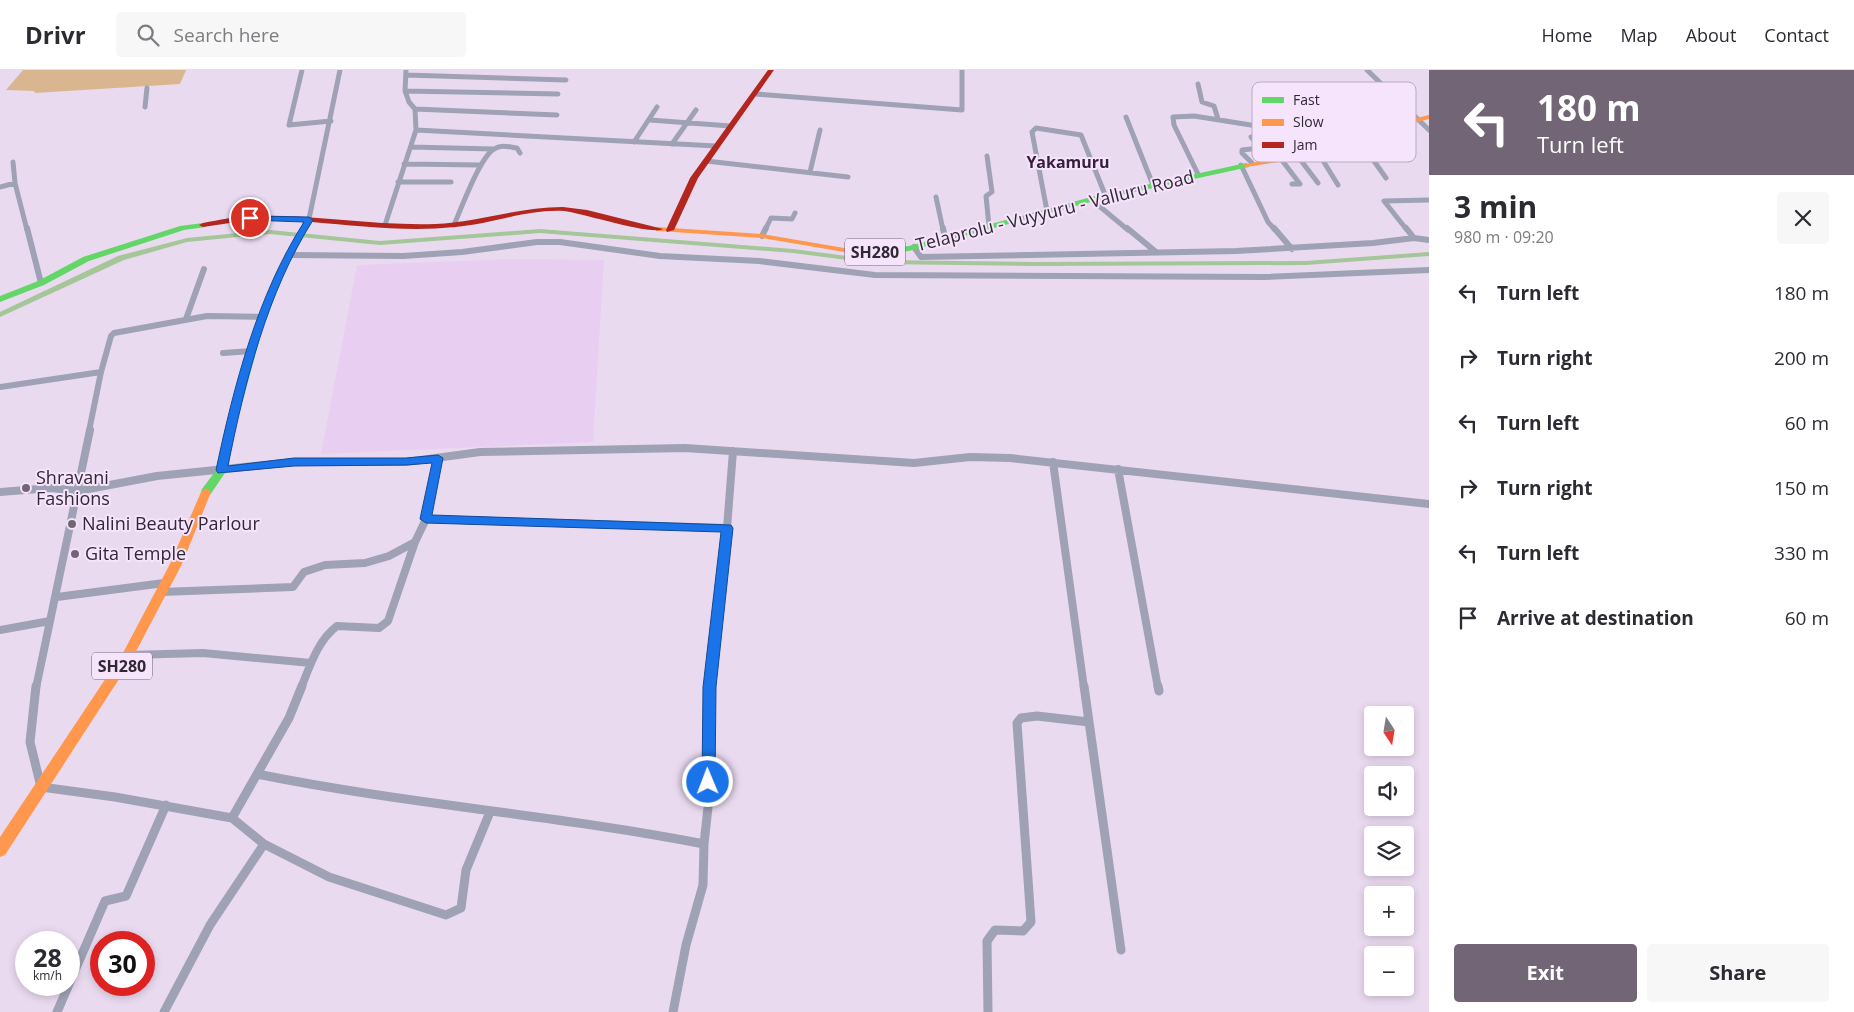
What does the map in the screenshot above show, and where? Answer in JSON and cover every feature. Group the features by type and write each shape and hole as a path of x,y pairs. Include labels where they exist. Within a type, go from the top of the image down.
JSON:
{"main road":[{"path":"670,230 686,191 730,126 756,94 771,70"},
{"name":"Telaprolu - Vuyyuru - Valluru Road","path":"0,299 41,284 86,259 183,228 250,218 307,223 454,225 544,208 564,209 598,215 645,228 762,236 860,252 887,252 914,247 1046,211 1198,174 1260,162"},
{"name":"SH280","path":"0,850 128,655 162,587 176,564 209,485 222,470 230,430 252,351 290,250 307,223"}],"street":[{"path":"302,70 289,125 331,121"},
{"path":"307,223 331,121 340,70"},
{"path":"756,94 962,110 962,70 955,70"},
{"path":"1367,70 1381,82"},
{"path":"385,225 416,130 415,109 409,102 405,90 406,72 566,80"},
{"path":"1198,84 1202,102 1214,106 1218,119"},
{"path":"145,107 147,88"},
{"path":"405,90 558,94"},
{"path":"634,142 657,107"},
{"path":"415,109 557,115"},
{"path":"672,144 696,110"},
{"path":"1198,174 1174,125 1173,117 1183,115 1218,119 1240,126 1252,126"},
{"path":"1126,116 1153,185"},
{"path":"1424,119 1429,130"},
{"path":"650,120 730,126"},
{"path":"1240,126 1250,137"},
{"path":"1046,211 1032,132 1036,128 1081,135 1106,197"},
{"path":"416,130 716,146"},
{"path":"810,172 820,130"},
{"path":"411,147 493,149 508,146 517,148 520,153"},
{"path":"454,225 481,164 493,149"},
{"path":"1252,149 1242,150 1242,153 1268,222 1292,249"},
{"path":"987,156 992,192 986,196 989,226"},
{"path":"706,161 848,177"},
{"path":"13,162 15,183 41,284"},
{"path":"1283,162 1300,184 1292,184"},
{"path":"1302,162 1318,183"},
{"path":"1324,162 1338,185"},
{"path":"1375,162 1386,178"},
{"path":"404,164 481,164"},
{"path":"398,182 451,182"},
{"path":"0,187 15,183"},
{"path":"936,197 945,238"},
{"path":"1092,200 1156,252"},
{"path":"1414,238 1384,201 1429,200"},
{"path":"762,236 771,218 792,219 795,213"},
{"path":"914,247 921,257 1292,249 1414,238 1429,240"},
{"path":"290,250 403,256 552,242 660,256 733,259 875,274 1264,277 1429,270"},
{"path":"186,319 204,269"},
{"path":"264,317 229,314 186,319 114,333 110,336 101,372 57,597 36,683 30,742 41,787 91,791 232,818 264,844 328,877 446,915 461,908 466,870 490,812"},
{"path":"224,353 252,351"},
{"path":"0,387 101,372"},
{"path":"0,492 51,488 78,491 157,476 294,462 406,462 480,452 685,448 914,464 988,457 1053,462 1429,504"},
{"path":"673,1012 686,945 703,884 704,844 709,798 709,687 727,528 733,451"},
{"path":"232,818 289,718 311,663 323,640 337,626 373,629 385,624 404,579 415,542 426,519 438,458"},
{"path":"1053,462 1121,950"},
{"path":"1118,469 1159,691"},
{"path":"426,519 727,528"},
{"path":"57,597 162,587 276,590 293,587 301,579 304,572 325,565 365,563 389,556 415,542"},
{"path":"0,630 50,621"},
{"path":"128,655 203,653 311,663"},
{"path":"988,1012 987,941 990,934 994,930 1023,931 1031,922 1017,723 1021,718 1037,716 1089,722"},
{"path":"257,774 313,785 490,812 657,834 704,844"},
{"path":"57,1012 105,901 126,896 166,805"},
{"path":"164,1012 188,964 243,872 264,844"}],"shaded area":[{"path":"23,70 186,70 180,84 35,93 34,91 6,90"},
{"path":"511,259 604,260 593,442 321,454 357,265"}],"waterway":[{"path":"0,315 121,258 187,240 270,232 380,243 540,231 793,251 878,262 1033,264 1306,263 1429,254"}],"traffic: fast":[{"path":"850,251 870,253 909,249 1095,199 1185,177 1246,165"},
{"path":"0,299 41,283 86,259 183,228 203,225"},
{"path":"206,492 222,470 230,429 259,327 279,274 306,225"}],"traffic: slow":[{"path":"1416,120 1429,117"},
{"path":"1246,165 1264,162"},
{"path":"659,229 762,236 850,251"},
{"path":"0,850 128,655 176,564 206,492"}],"traffic: jam":[{"path":"670,230 694,178 771,70"},
{"path":"306,225 309,219 400,226 454,225 535,210 563,209 659,229"},
{"path":"203,225 250,218 309,219"}],"place":[{"name":"Shravani Fashions","path":"26,488"},
{"name":"Nalini Beauty Parlour","path":"72,524"},
{"name":"Gita Temple","path":"75,554"}],"district":[{"name":"Yakamuru","path":"1068,162"}],"route":[{"path":"250,218 309,220 293,245 279,274 259,327 248,372 230,430 222,470 294,462 406,462 438,458 426,519 727,528 709,687 708,782"}]}
